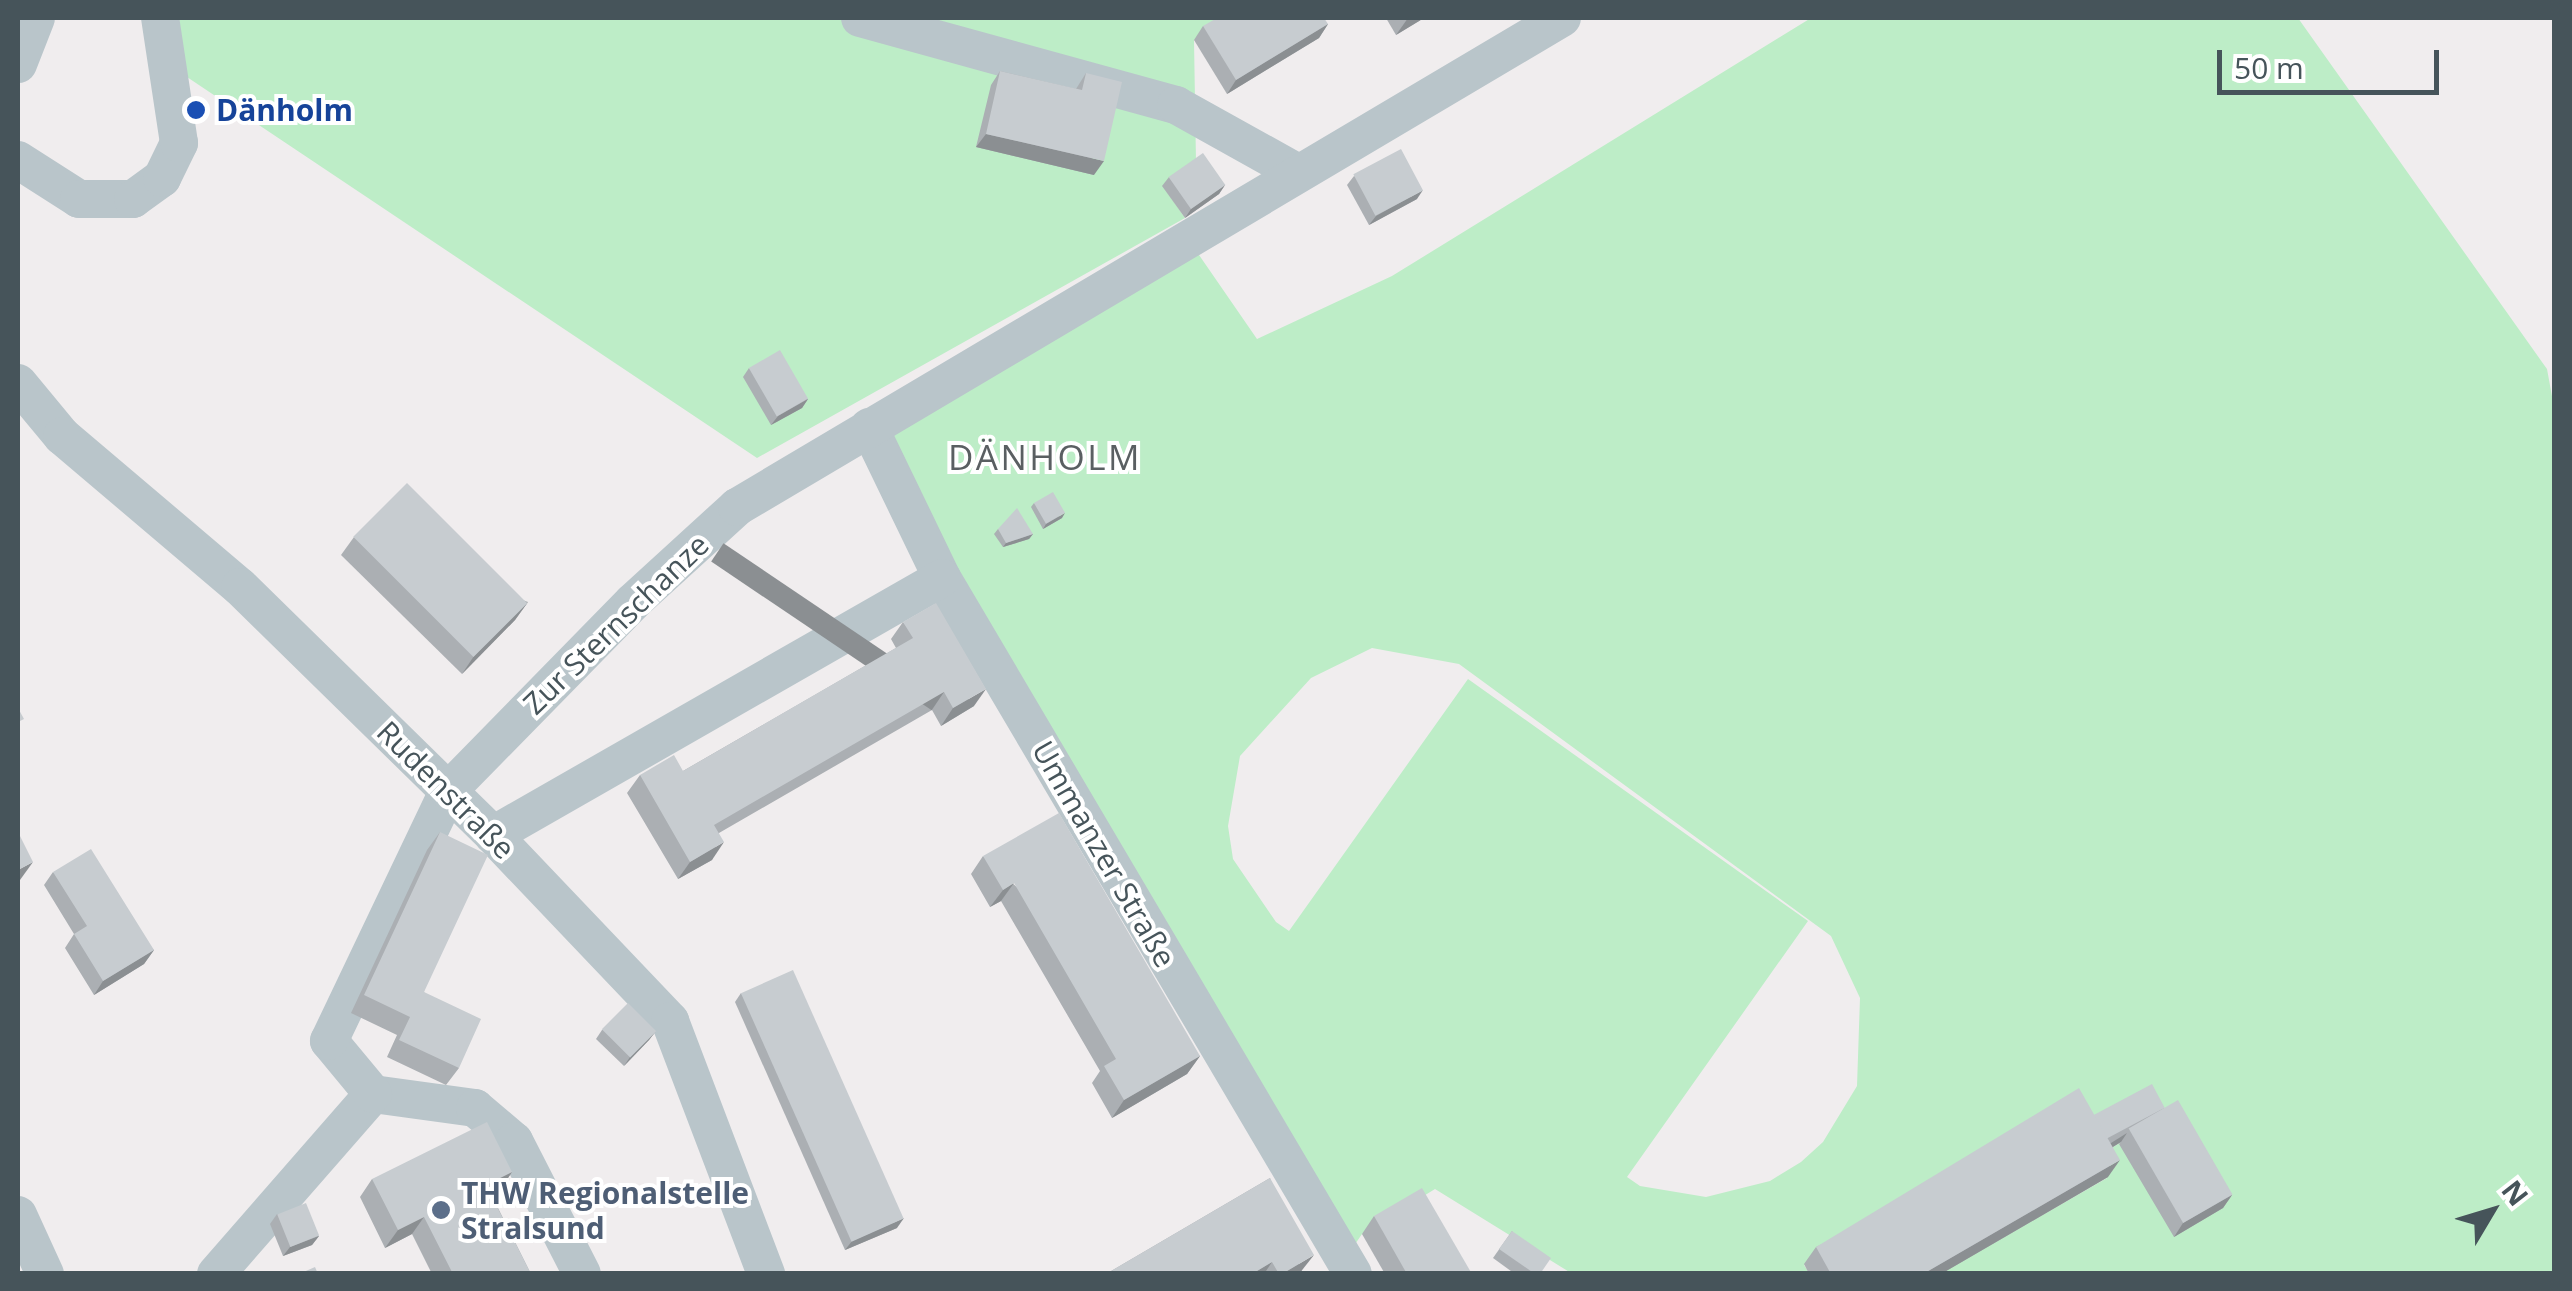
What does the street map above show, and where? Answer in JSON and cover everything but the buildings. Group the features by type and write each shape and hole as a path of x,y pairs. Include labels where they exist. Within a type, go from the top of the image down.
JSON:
{"street":[{"path":"18,64 36,18"},
{"path":"18,160 79,200 133,199 162,178 179,143 160,18"},
{"path":"860,18 1176,105 1298,173"},
{"name":"Zur Sternschanze","path":"373,1094 329,1041 448,792 633,602 737,507 1562,18"},
{"name":"Rudenstraße","path":"18,383 62,436 240,587 493,835 670,1021 766,1274"},
{"name":"Ummanzer Straße","path":"869,427 942,578 1340,1269"},
{"path":"493,835 942,578"},
{"path":"216,1274 373,1094 475,1108 514,1142 582,1274"},
{"path":"18,1215 45,1274"}],"green space":[{"path":"179,18 1230,18 1194,40 1196,162 1163,186 1185,218 757,458 184,75"},
{"path":"1811,18 2298,18 2547,369 2554,407 2554,1273 1941,1273 2107,1178 2096,1157 2169,1114 1804,1265 1809,1273 1571,1273 1435,1189 1362,1234 1345,1259 869,427 1188,239 1257,339 1392,276","holes":["1372,648 1459,664 1831,936 1860,998 1857,1086 1823,1142 1801,1162 1770,1181 1706,1197 1640,1186 1627,1177 1808,921 1468,679 1289,931 1276,922 1233,859 1228,826 1240,756 1311,678"]}],"place":[{"name":"Dänholm","path":"196,110"},
{"name":"THW Regionalstelle Stralsund","path":"441,1210"}],"district":[{"name":"DÄNHOLM","path":"1045,457"}]}
